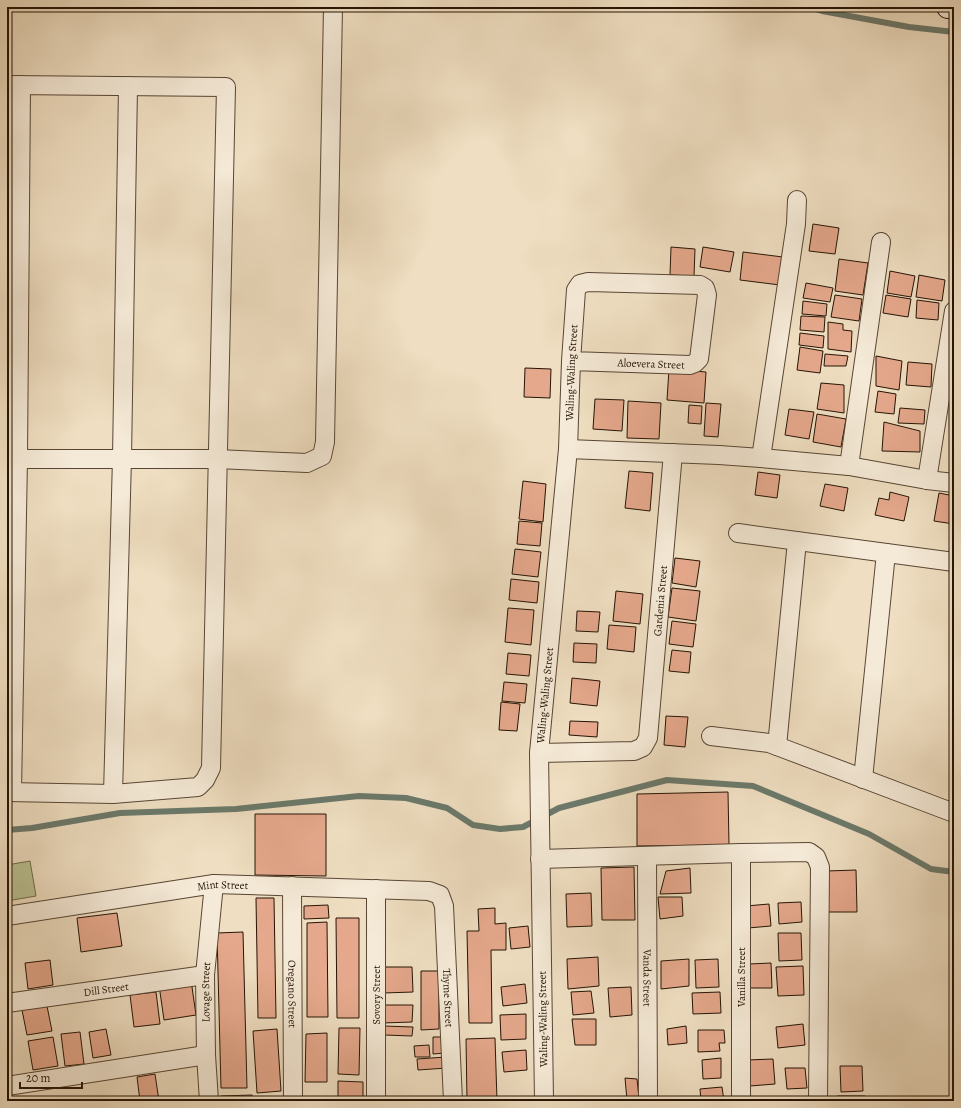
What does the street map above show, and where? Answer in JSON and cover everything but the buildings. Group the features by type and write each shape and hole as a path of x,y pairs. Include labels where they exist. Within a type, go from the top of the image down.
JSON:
{"street":[{"path":"12,459 122,458 307,462 322,456 325,434 333,7"},
{"path":"948,7 954,8"},
{"path":"14,85 128,86 226,86 211,768 205,780 198,787 113,794 9,792 14,85"},
{"path":"113,794 122,458 128,86"},
{"path":"761,458 796,224 797,200"},
{"path":"849,466 881,242"},
{"name":"Aloevera Street","path":"571,361 690,365 695,363 698,359 707,295 705,288 700,285 588,282 578,287"},
{"name":"Waling-Waling Street","path":"544,1101 539,754 568,449 571,361 578,287"},
{"path":"926,480 954,311"},
{"path":"568,449 761,458 849,466 926,480 954,483"},
{"name":"Gardenia Street","path":"539,754 634,751 643,747 648,738 673,453"},
{"path":"738,533 954,562"},
{"path":"777,746 797,540"},
{"path":"863,779 886,553"},
{"path":"712,736 769,743 954,813"},
{"path":"540,859 741,852 809,852 816,857 820,867 818,1101"},
{"name":"Vanilla Street","path":"741,852 741,1101"},
{"name":"Vanda Street","path":"648,856 648,1101"},
{"name":"Mint Street","path":"7,916 214,884 429,891 440,895"},
{"name":"Lovage Street","path":"209,1101 206,1055 205,975 214,884"},
{"name":"Oregano Street","path":"292,886 293,1101"},
{"name":"Sovory Street","path":"376,889 376,1101"},
{"name":"Thyme Street","path":"440,895 444,906 453,1101"},
{"name":"Dill Street","path":"7,1003 205,975"},
{"path":"7,1086 206,1055"}],"green space":[{"path":"30,861 36,896 7,901 7,865"}],"waterway":[{"path":"809,7 822,11 909,27 954,32"},
{"path":"7,830 32,828 120,813 236,809 359,796 406,798 447,808 473,825 500,829 523,827 559,808 667,780 753,786 869,834 931,869 954,872"}]}
